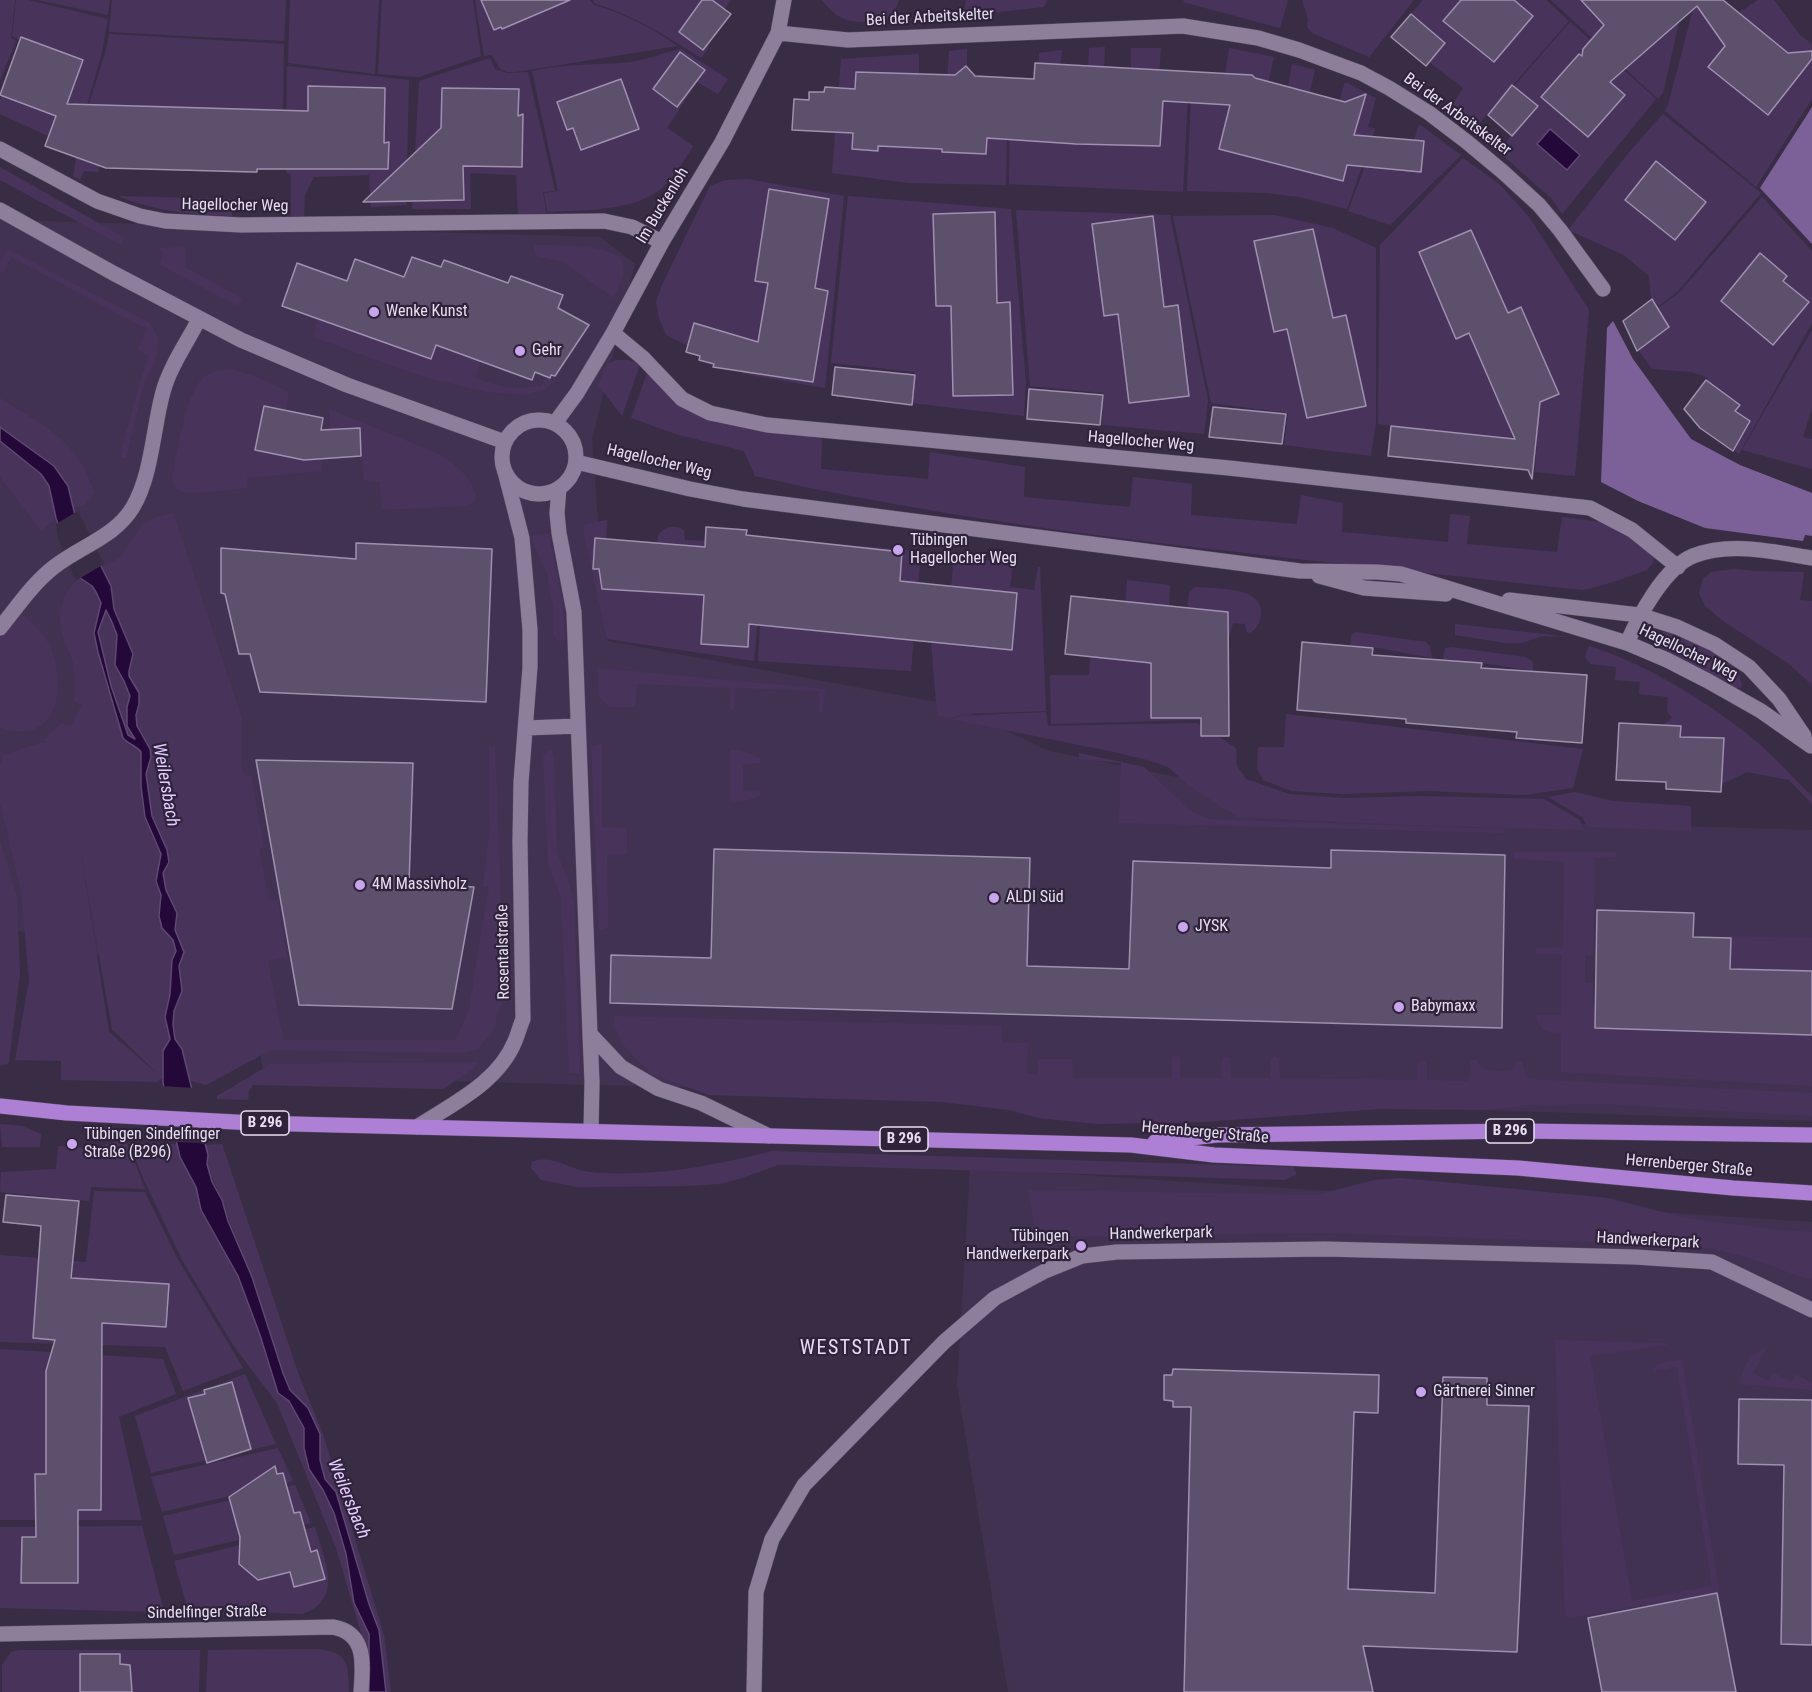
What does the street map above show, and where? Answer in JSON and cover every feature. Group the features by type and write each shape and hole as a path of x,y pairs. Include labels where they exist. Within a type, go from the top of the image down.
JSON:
{"main road":[{"name":"B 296","path":"0,1106 157,1119 1131,1145"},
{"name":"Herrenberger Straße","path":"1131,1145 1217,1135 1521,1131 1812,1135"},
{"name":"Herrenberger Straße","path":"1131,1145 1214,1155 1518,1168 1812,1193"}],"street":[{"name":"Im Buckenloh","path":"555,423 573,399 613,333 662,242 722,142 778,33 784,0"},
{"name":"Bei der Arbeitskelter","path":"778,33 848,40 1184,26 1258,38 1299,50 1361,73 1389,88 1429,113 1467,142 1539,205 1560,230 1602,289"},
{"name":"Hagellocher Weg","path":"0,149 97,201 140,216 165,221 284,225 604,221 632,227 662,242"},
{"path":"0,210 241,340 347,385 505,442"},
{"path":"0,628 34,586 62,561 122,523 134,505 146,476 156,419 164,390 173,367 199,319"},
{"name":"Hagellocher Weg","path":"613,333 643,358 682,399 710,413 735,419 767,425 1229,468 1590,508 1632,530 1678,567"},
{"path":"560,488 539,494 528,492 514,485 505,472 502,463 505,442 522,424 538,420 555,423 563,428 573,444 576,462 573,472 560,488 557,503 559,533 574,612 592,1083 591,1131"},
{"name":"Hagellocher Weg","path":"576,462 743,499 1305,572 1401,574 1627,643 1667,660 1726,691 1761,711 1812,746"},
{"name":"Rosentalstraße","path":"417,1127 474,1091 495,1072 514,1043 523,1019 520,841 521,782 530,667 528,600 522,538 505,472"},
{"path":"1627,643 1639,615 1664,582 1691,557 1709,551 1731,550 1775,552 1812,558"},
{"name":"Hagellocher Weg","path":"1468,596 1639,615 1677,627 1714,644 1749,667 1779,699 1812,746"},
{"path":"526,728 578,726"},
{"path":"590,1034 621,1067 659,1089 701,1103 769,1136"},
{"path":"1792,1192 1812,1200"},
{"name":"Handwerkerpark","path":"754,1692 756,1592 772,1539 804,1485 945,1342 995,1298 1045,1271 1082,1256 1117,1252 1325,1249 1635,1257 1712,1262 1812,1310"},
{"name":"Sindelfinger Straße","path":"0,1634 333,1627 344,1629 359,1645 362,1661 361,1692"}],"shaded area":[{"path":"0,0 15,0 11,38 16,41 0,80"},
{"path":"16,0 28,0 108,19 102,52 79,133 50,137 0,114 0,99 24,42 12,36"},
{"path":"38,0 110,0 108,15"},
{"path":"112,0 286,0 284,41 109,32"},
{"path":"290,0 379,0 375,74 288,63"},
{"path":"382,0 473,0 481,56 419,77 378,74"},
{"path":"475,0 590,0 594,5 647,27 677,46 507,72 500,69 492,55 484,56"},
{"path":"593,0 731,0 721,14 707,50 701,58 649,27 594,3"},
{"path":"822,0 899,0 892,18 862,22 837,15"},
{"path":"964,0 1047,0 1044,7 963,16 966,1"},
{"path":"1184,0 1288,0 1280,28 1183,2"},
{"path":"1302,0 1414,0 1369,57 1312,33 1307,27 1308,19"},
{"path":"1423,0 1546,0 1569,21 1476,127 1450,108 1463,88 1429,62 1445,42 1411,14"},
{"path":"1551,0 1684,0 1663,93 1658,99"},
{"path":"1758,0 1774,0 1800,35 1812,44 1812,99 1756,187 1665,111 1695,2 1714,29"},
{"path":"1570,22 1656,99 1562,214 1552,199 1499,152 1513,133 1490,114"},
{"path":"109,34 284,44 282,170 100,164 98,172 84,171 80,180 73,176 80,133"},
{"path":"1105,47 1104,72 1131,73 1131,48 1161,48 1159,73 1189,73 1183,192 1009,184 1010,87 1037,88 1039,53 1062,50 1060,69 1088,70 1089,48"},
{"path":"1229,48 1274,57 1267,88 1287,92 1292,64 1315,70 1307,104 1336,112 1345,82 1376,98 1368,127 1375,129 1347,209 1299,197 1266,193 1187,191 1192,73 1225,74"},
{"path":"681,49 728,79 718,94 697,82 667,128 693,146 674,175 655,193 626,205 594,210 547,212 544,193 558,191 532,71 565,66 629,62"},
{"path":"967,49 967,82 1008,86 1006,185 909,183 832,173 841,59 919,54 919,81 947,81 949,51"},
{"path":"490,58 495,69 507,73 528,72 555,191 543,192 546,213 518,214 516,175 470,173 471,209 412,209 419,81"},
{"path":"287,66 409,80 406,205 371,207 369,175 314,177 305,195 304,217 291,216 291,174 286,173"},
{"path":"1812,107 1812,244 1760,188"},
{"path":"1663,114 1761,193 1678,291 1659,306 1651,298 1649,276 1624,255 1568,230 1630,151"},
{"path":"1419,124 1461,155 1390,225 1348,211 1375,140 1413,143"},
{"path":"1550,129 1580,155 1567,170 1537,144"},
{"path":"1463,158 1499,184 1529,217 1589,310 1575,476 1535,472 1537,440 1378,424 1380,245"},
{"path":"0,167 125,238 121,245 0,180"},
{"path":"747,179 844,196 825,388 745,374 666,335 659,318 656,302 662,285 710,186 725,180"},
{"path":"118,196 232,199 232,216 174,211"},
{"path":"848,196 1011,209 1026,383 1024,416 912,403 915,372 831,363"},
{"path":"1762,197 1812,251 1812,323 1739,454 1703,426 1687,409 1708,378 1692,372 1652,369 1639,351 1625,321 1657,309 1680,292"},
{"path":"1016,210 1170,215 1208,400 1204,434 1102,425 1104,393 1030,386"},
{"path":"1275,215 1333,228 1376,248 1376,422 1371,456 1284,445 1288,413 1211,403 1173,216"},
{"path":"0,220 600,237 635,264 592,440 607,641 952,705 1049,751 1191,780 1247,814 1812,830 1812,1121 1308,1104 264,1076 252,1003 0,925"},
{"path":"534,245 595,248 616,255 622,261 623,270 614,298 563,262 536,256"},
{"path":"186,247 185,267 242,298 238,306 160,265 163,253 160,248"},
{"path":"7,249 150,323 158,338 157,354 142,390 126,458 122,457 121,452 149,356 138,350 147,329 11,257 2,273 0,272 0,264"},
{"path":"318,319 431,359 438,339 480,361 476,378 498,385 517,388 542,386 545,377 555,381 545,389 526,395 486,392 424,377 313,337"},
{"path":"1613,321 1633,359 1691,439 1740,465 1812,493 1812,536 1805,535 1803,541 1705,528 1638,501 1601,482 1607,328"},
{"path":"1812,330 1812,408 1803,437 1812,439 1812,469 1742,450"},
{"path":"616,360 629,360 640,364 622,416 598,385 607,364"},
{"path":"231,369 254,376 289,392 285,410 264,406 314,457 322,460 322,471 247,478 248,488 192,493 176,489 172,479 183,425 197,385 204,377 214,372"},
{"path":"647,373 670,396 741,426 822,439 821,469 928,479 930,452 1025,467 1024,497 1130,507 1133,477 1192,484 1191,515 1297,524 1301,495 1343,503 1342,532 1448,542 1450,514 1470,516 1467,544 1557,552 1562,517 1600,522 1623,531 1654,552 1653,563 1647,570 1584,590 1152,542 953,514 854,496 755,476 744,451 679,435 631,418"},
{"path":"0,398 45,426 69,447 79,460 94,493 85,505 74,508 68,486 54,466 0,427"},
{"path":"329,409 439,454 457,467 471,483 476,497 474,502 465,506 382,510 380,482 364,480 359,431 331,433"},
{"path":"0,427 54,466 68,486 75,515 111,586 114,609 133,654 129,676 139,693 137,726 150,749 151,757 146,774 152,816 167,850 169,862 163,873 166,890 177,913 175,930 184,952 179,966 182,991 174,1011 175,1039 182,1049 208,1155 207,1164 212,1182 222,1200 228,1221 252,1277 290,1390 308,1408 320,1434 320,1460 325,1479 336,1492 369,1604 379,1630 386,1692 369,1692 369,1634 354,1603 346,1554 334,1513 309,1469 304,1448 304,1428 289,1401 278,1393 238,1276 201,1210 196,1187 180,1157 163,1083 163,1051 170,1039 165,1017 170,994 172,960 176,951 173,940 162,928 159,916 161,895 156,881 161,854 145,817 141,786 141,752 123,738 98,652 94,633 101,603 92,586 76,575 56,518 49,486 41,474 0,441","holes":["106,610 117,635 115,665 130,696 127,707 127,726 135,739 128,735 111,686 98,632"]},
{"path":"0,441 41,474 49,486 56,518 41,531 0,477"},
{"path":"173,513 242,719 241,766 245,776 251,775 264,847 259,849 269,901 278,900 287,957 268,961 283,1040 456,1040 469,1009 489,887 483,886 490,828 489,747 495,747 502,1000 493,1031 478,1049 461,1053 271,1050 206,1085 191,1081 182,1049 175,1039 173,1025 174,1011 182,991 179,965 184,952 175,930 177,913 166,890 163,873 168,862 167,850 152,816 146,774 150,749 137,726 139,693 129,676 133,654 119,625 111,586 102,567 120,558 143,524"},
{"path":"607,520 606,542 657,547 658,535 667,528 674,527 684,530 685,540 743,542 761,586 754,661 607,639 583,529 585,524"},
{"path":"548,533 564,614 565,639 558,641 553,635 554,613 547,573 530,536"},
{"path":"836,544 921,551 911,671 758,661 762,585 832,575"},
{"path":"954,557 1013,563 1010,587 1034,590 1038,567 1040,567 1046,711 963,714 949,718 937,715 929,617 951,590"},
{"path":"1734,569 1804,572 1800,600 1812,601 1812,685 1788,663 1723,621 1705,606 1699,593 1703,579 1711,572"},
{"path":"80,579 92,586 101,603 94,633 98,652 123,738 128,744 139,749 140,769 152,837 161,854 156,881 161,895 159,916 162,928 173,940 176,951 172,960 170,994 165,1017 170,1039 163,1052 163,1078 157,1082 61,1080 61,1061 15,1060 29,981 21,890 0,803 0,765 3,755 40,743 47,743 42,741 62,723 70,727 82,705 74,701 74,668 60,621 65,596","holes":["77,829 112,1029 160,1076 109,1032"]},
{"path":"1127,580 1170,585 1169,608 1187,611 1189,592 1196,587 1246,593 1260,604 1261,616 1257,627 1250,633 1247,632 1245,624 1233,623 1227,644 1228,719 1051,724 1050,675 1089,675 1092,631 1123,634"},
{"path":"16,608 44,636 50,647 58,680 53,710 46,721 35,729 19,731 0,728 0,628"},
{"path":"106,610 117,635 115,665 130,696 127,707 136,740 128,735 111,686 98,632"},
{"path":"1455,624 1570,637 1542,636 1522,643 1506,643 1455,635"},
{"path":"1666,631 1700,645 1724,659 1740,677 1742,687 1735,689 1662,649 1657,642 1660,633"},
{"path":"1355,632 1426,642 1430,646 1432,658 1350,645 1351,636"},
{"path":"1589,646 1648,670 1721,714 1748,734 1776,760 1812,796 1812,804 1789,780 1747,772 1722,784 1724,738 1680,737 1680,726 1663,725 1672,718 1667,711 1668,697 1639,694 1640,682 1615,680 1616,667 1591,664 1585,657"},
{"path":"1445,648 1525,657 1533,662 1533,671 1443,659"},
{"path":"598,668 825,689 823,712 819,712 819,691 736,688 734,711 730,709 730,688 637,684 635,707 610,707 599,697"},
{"path":"1046,712 1048,726 1196,723 1236,748 1237,766 1246,779 1289,794 1345,798 1421,796 1544,799 1580,820 1583,830 1237,817 1188,785 1168,767 1151,761 951,719 963,716"},
{"path":"1286,714 1583,749 1573,788 1524,795 1428,791 1343,794 1292,791 1263,780 1257,769 1258,747 1284,747"},
{"path":"602,743 602,827 627,828 627,854 607,855 608,928 599,930 591,747"},
{"path":"550,750 554,756 557,852 574,903 580,1073 569,1073 561,897 548,864 543,755"},
{"path":"730,750 740,750 760,758 761,763 743,764 743,790 761,792 760,796 742,802 730,801"},
{"path":"1079,753 1144,767 1188,809 1209,819 1504,829 1505,833 1119,823 1121,763 1079,759"},
{"path":"1575,792 1613,801 1691,806 1691,831 1588,827 1582,817 1548,797"},
{"path":"0,840 17,897 20,972 9,1063 0,1066"},
{"path":"1513,852 1617,852 1616,857 1595,858 1593,955 1585,956 1585,983 1593,983 1593,1006 1699,1008 1727,936 1812,938 1812,1086 1561,1072 1561,1034 1544,1030 1536,1015 1561,1015 1562,954 1535,953 1537,948 1563,947 1564,862 1514,859"},
{"path":"614,1016 1001,1026 1002,1042 1028,1043 1026,1073 1038,1075 1038,1059 1072,1059 1073,1078 1172,1078 1172,1058 1176,1055 1180,1058 1180,1078 1221,1078 1222,1058 1226,1056 1230,1058 1231,1078 1270,1078 1271,1059 1275,1056 1279,1059 1280,1078 1417,1080 1418,1063 1423,1060 1427,1064 1427,1080 1467,1081 1470,1077 1471,1060 1477,1060 1486,1070 1495,1071 1510,1071 1518,1062 1522,1062 1527,1079 1812,1093 1812,1116 1604,1104 1529,1105 1489,1110 1379,1109 1204,1122 1097,1124 1039,1118 1009,1110 942,1102 709,1095 651,1074 625,1047 614,1025"},
{"path":"479,1062 474,1068 443,1089 253,1085 249,1091 248,1100 217,1099 217,1096 271,1064"},
{"path":"0,1124 22,1126 41,1134 40,1147 2,1147"},
{"path":"117,1141 126,1141 145,1189 91,1187 89,1201 0,1192 1,1172 56,1169 58,1146 94,1148"},
{"path":"129,1143 177,1144 180,1157 196,1187 201,1210 238,1276 278,1393 289,1401 304,1428 304,1448 309,1469 334,1513 346,1554 354,1603 369,1634 369,1692 363,1692 361,1633 336,1548 277,1403 233,1345 182,1260"},
{"path":"222,1144 298,1373 323,1434 384,1635 391,1692 386,1692 379,1630 369,1604 336,1492 325,1479 320,1460 320,1434 308,1408 291,1390 283,1373 252,1277 207,1164 208,1155 205,1145"},
{"path":"772,1151 1293,1167 1297,1174 1285,1180 778,1165 719,1184 578,1187 541,1180 531,1168 532,1162 546,1159 590,1172 658,1172 704,1166"},
{"path":"970,1168 1812,1222 1812,1692 1008,1692 957,1385"},
{"path":"1401,1178 1608,1198 1685,1218 1812,1232 1812,1278 1804,1278 1732,1253 1687,1245 1324,1233 1036,1237 1028,1190 1317,1195 1374,1180"},
{"path":"94,1191 145,1192 176,1256 243,1368 183,1391 165,1347 0,1342 0,1255 86,1262"},
{"path":"1555,1340 1666,1343 1667,1345 1590,1356 1632,1601 1712,1586 1677,1367 1654,1371 1658,1364 1682,1359 1719,1592 1574,1617 1565,1616"},
{"path":"1767,1347 1753,1373 1768,1381 1774,1373 1791,1382 1797,1374 1812,1384 1812,1390 1740,1384 1748,1361"},
{"path":"0,1349 163,1359 176,1394 119,1417 142,1520 0,1520"},
{"path":"245,1374 276,1444 151,1473 135,1416"},
{"path":"278,1448 293,1481 162,1512 151,1477"},
{"path":"295,1485 311,1523 174,1555 163,1516"},
{"path":"142,1526 164,1612 0,1608 0,1527"},
{"path":"315,1527 328,1577 323,1599 315,1608 302,1614 188,1610 174,1561"},
{"path":"317,1649 335,1653 345,1661 349,1692 206,1692 208,1650"},
{"path":"19,1650 200,1650 199,1692 2,1692 2,1665 11,1652"}],"pier":[{"path":"78,511 104,564 77,580 73,576 58,539 56,524"},
{"path":"161,1086 194,1088 208,1143 174,1142"}],"building":[{"path":"481,0 570,0 502,29 501,27 494,30"},
{"path":"702,0 712,0 731,14 703,50 679,32"},
{"path":"1461,0 1514,0 1533,16 1494,62 1443,21"},
{"path":"1581,0 1723,0 1788,53 1812,51 1812,59 1768,115 1708,67 1725,46 1697,6 1610,82 1625,95 1588,137 1541,97 1579,54 1582,56 1583,49 1604,25"},
{"path":"1411,14 1445,43 1426,66 1391,37"},
{"path":"21,37 83,60 67,104 308,111 308,86 385,88 384,143 389,142 388,169 257,169 257,172 253,172 106,168 45,146 56,116 0,95"},
{"path":"680,52 705,70 677,107 653,89"},
{"path":"1035,63 1252,75 1255,78 1345,102 1366,94 1354,135 1424,141 1421,172 1347,165 1343,181 1219,149 1230,105 1163,101 1160,146 1076,144 987,138 986,154 878,146 878,151 852,149 853,133 792,130 794,99 809,100 809,92 824,92 825,87 855,89 856,72 955,75 966,66 975,76 1034,79"},
{"path":"621,79 639,129 581,150 573,128 567,130 557,102"},
{"path":"1512,85 1538,106 1512,136 1488,115"},
{"path":"442,88 519,89 518,116 523,114 522,167 463,166 464,200 363,202 441,128"},
{"path":"1656,161 1706,202 1675,240 1625,200"},
{"path":"769,189 829,199 815,288 828,291 813,382 713,367 714,364 699,360 700,356 686,352 694,323 758,342 768,283 755,281"},
{"path":"995,212 997,303 1010,302 1013,395 953,396 951,306 936,306 933,214"},
{"path":"1153,216 1164,307 1178,305 1189,396 1129,403 1118,314 1104,316 1092,224"},
{"path":"1313,229 1333,318 1346,315 1366,406 1307,418 1287,329 1274,332 1254,241"},
{"path":"1471,230 1508,313 1521,307 1559,394 1540,402 1532,479 1528,470 1388,456 1391,426 1515,439 1469,333 1456,339 1419,252"},
{"path":"1760,253 1787,276 1783,281 1809,302 1773,345 1721,301"},
{"path":"412,257 441,267 444,260 508,283 511,276 563,295 558,308 589,325 555,376 551,375 550,378 535,372 532,380 436,345 431,359 282,306 297,263 347,281 355,259 404,277"},
{"path":"1652,299 1669,327 1637,351 1623,321"},
{"path":"835,367 915,375 912,405 832,395"},
{"path":"1706,380 1740,405 1735,411 1750,421 1733,451 1700,428 1684,409"},
{"path":"1029,389 1103,395 1100,425 1027,419"},
{"path":"264,406 323,418 321,430 360,428 361,456 304,460 255,450"},
{"path":"1213,407 1286,414 1282,444 1209,437"},
{"path":"706,527 747,530 746,535 902,552 900,581 1017,593 1012,650 749,624 748,647 701,644 704,595 602,589 599,569 593,569 595,538 705,547"},
{"path":"356,543 492,549 486,702 260,692 250,654 239,654 225,594 221,593 221,548 356,559"},
{"path":"1071,596 1228,612 1229,736 1201,736 1201,718 1151,718 1151,663 1065,654"},
{"path":"1302,642 1373,648 1372,655 1482,663 1481,668 1587,675 1582,743 1516,738 1517,732 1406,723 1406,719 1297,710"},
{"path":"1619,723 1681,726 1680,737 1724,738 1721,792 1666,789 1666,782 1616,780"},
{"name":"4M Massivholz","path":"256,760 413,763 409,884 474,887 452,1009 299,1005"},
{"path":"714,849 1030,858 1027,966 1129,969 1133,861 1331,868 1331,850 1505,855 1502,1028 610,1003 611,955 711,958"},
{"path":"1597,910 1694,913 1693,937 1731,938 1730,969 1812,971 1812,1035 1595,1028"},
{"path":"6,1195 79,1201 71,1278 169,1284 166,1327 102,1323 101,1510 78,1510 78,1583 21,1583 22,1537 36,1537 35,1474 46,1474 46,1371 55,1340 33,1338 41,1226 3,1222"},
{"path":"1173,1369 1379,1375 1378,1413 1354,1412 1348,1589 1435,1593 1443,1377 1487,1378 1487,1405 1529,1406 1517,1652 1363,1646 1373,1692 1184,1692 1191,1407 1173,1407 1173,1401 1164,1400 1164,1375 1172,1375"},
{"path":"232,1382 251,1449 207,1463 188,1398 205,1394 204,1390"},
{"path":"1739,1399 1812,1400 1812,1645 1781,1644 1784,1465 1738,1464"},
{"path":"275,1466 277,1474 283,1473 294,1513 300,1512 311,1552 317,1550 325,1579 294,1587 290,1572 258,1580 239,1564 240,1537 229,1497"},
{"path":"1717,1593 1736,1692 1602,1692 1588,1618"},
{"path":"80,1654 120,1654 120,1664 130,1665 132,1692 80,1692"}],"place":[{"name":"Wenke Kunst","path":"374,312"},
{"name":"Gehr","path":"520,351"},
{"name":"Tübingen Hagellocher Weg","path":"898,550"},
{"name":"4M Massivholz","path":"360,885"},
{"name":"ALDI Süd","path":"994,898"},
{"name":"JYSK","path":"1183,927"},
{"name":"Babymaxx","path":"1399,1007"},
{"name":"Tübingen Sindelfinger Straße (B296)","path":"72,1144"},
{"name":"Tübingen Handwerkerpark","path":"1081,1246"},
{"name":"Gärtnerei Sinner","path":"1421,1392"}],"district":[{"name":"WESTSTADT","path":"856,1349"}],"water label":[{"name":"Weilersbach","path":"165,785"},
{"name":"Weilersbach","path":"348,1499"}]}
